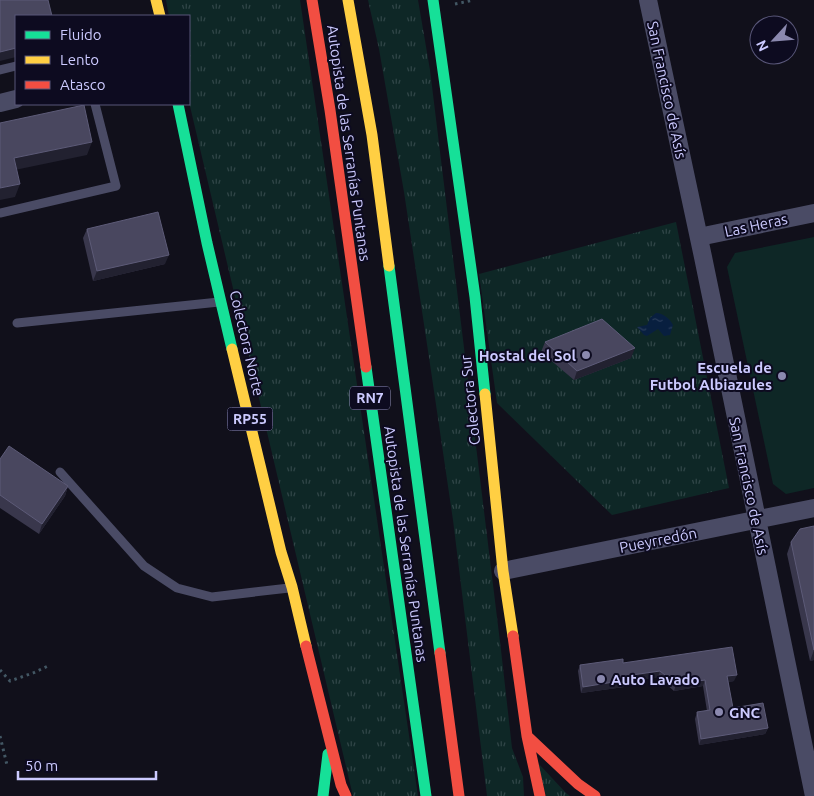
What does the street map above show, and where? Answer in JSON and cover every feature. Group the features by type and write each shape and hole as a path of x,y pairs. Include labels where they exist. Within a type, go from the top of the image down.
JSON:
{"main road":[{"path":"156,0 160,15"},
{"name":"Autopista de las Serranías Puntanas","path":"312,0 330,110 426,796"},
{"name":"Autopista de las Serranías Puntanas","path":"348,0 373,144 459,796"},
{"name":"Colectora Sur","path":"433,0 475,297 503,571 527,736 540,796"},
{"name":"Colectora Norte","path":"178,105 207,243 279,543 346,796"},
{"name":"Colectora Norte","path":"323,796 327,770 329,733"},
{"path":"527,736 578,784 595,796"}],"street":[{"name":"San Francisco de Asís","path":"648,0 699,237 814,796"},
{"path":"0,103 15,99"},
{"name":"Las Heras","path":"699,237 814,213"},
{"name":"Pueyrredón","path":"503,571 814,508"}],"lane":[{"path":"0,70 15,66"},
{"path":"0,212 116,186 95,105"},
{"path":"17,323 222,302"},
{"path":"60,472 144,566 177,588 212,596 292,588"}],"path":[{"path":"0,670 10,681 50,665"},
{"path":"0,736 8,765"}],"green space":[{"path":"166,0 300,0 418,796 353,796 190,105 190,15 169,15"},
{"path":"368,0 418,0 430,70 512,748 523,777 524,796 487,796 453,520 430,364 404,192 379,49"},
{"path":"676,222 729,488 612,515 497,403 479,274"},
{"name":"Escuela de Futbol Albiazules","path":"814,237 814,488 786,494 773,484 727,267 735,253"},
{"path":"538,763 566,793 570,796 546,796"}],"water":[{"path":"656,313 664,315 672,323 670,335 664,336 658,329 647,336 637,327 647,325 650,318"}],"building":[{"path":"0,0 48,0 52,15 15,15 15,48 0,52"},
{"path":"84,105 92,142 14,158 20,184 0,188 0,123"},
{"path":"158,212 169,255 97,271 87,229"},
{"name":"Hostal del Sol","path":"602,319 635,348 577,371 545,342"},
{"path":"9,446 68,486 42,524 0,495 0,459"},
{"path":"814,526 814,650 791,542 800,529"},
{"path":"732,647 737,675 727,676 733,708 763,703 768,728 701,739 697,712 710,710 705,680 676,684 660,671 625,676 626,680 583,687 580,665 623,659 623,663"}],"traffic: fast":[{"path":"433,0 475,297 485,394"},
{"path":"178,105 207,243 232,349"},
{"path":"389,266 440,653"},
{"path":"366,367 426,796"},
{"path":"323,796 328,754"}],"traffic: slow":[{"path":"156,0 160,15"},
{"path":"348,0 372,135 389,266"},
{"path":"232,349 281,552 292,587 306,646"},
{"path":"485,394 503,571 513,636"}],"traffic: jam":[{"path":"312,0 330,110 366,367"},
{"path":"513,636 527,736 540,796"},
{"path":"306,646 341,785 346,796"},
{"path":"440,653 459,796"},
{"path":"527,736 578,784 595,796"}],"place":[{"name":"Hostal del Sol","path":"586,355"},
{"name":"Escuela de Futbol Albiazules","path":"782,376"},
{"name":"Auto Lavado","path":"601,679"},
{"name":"GNC","path":"719,712"}]}
